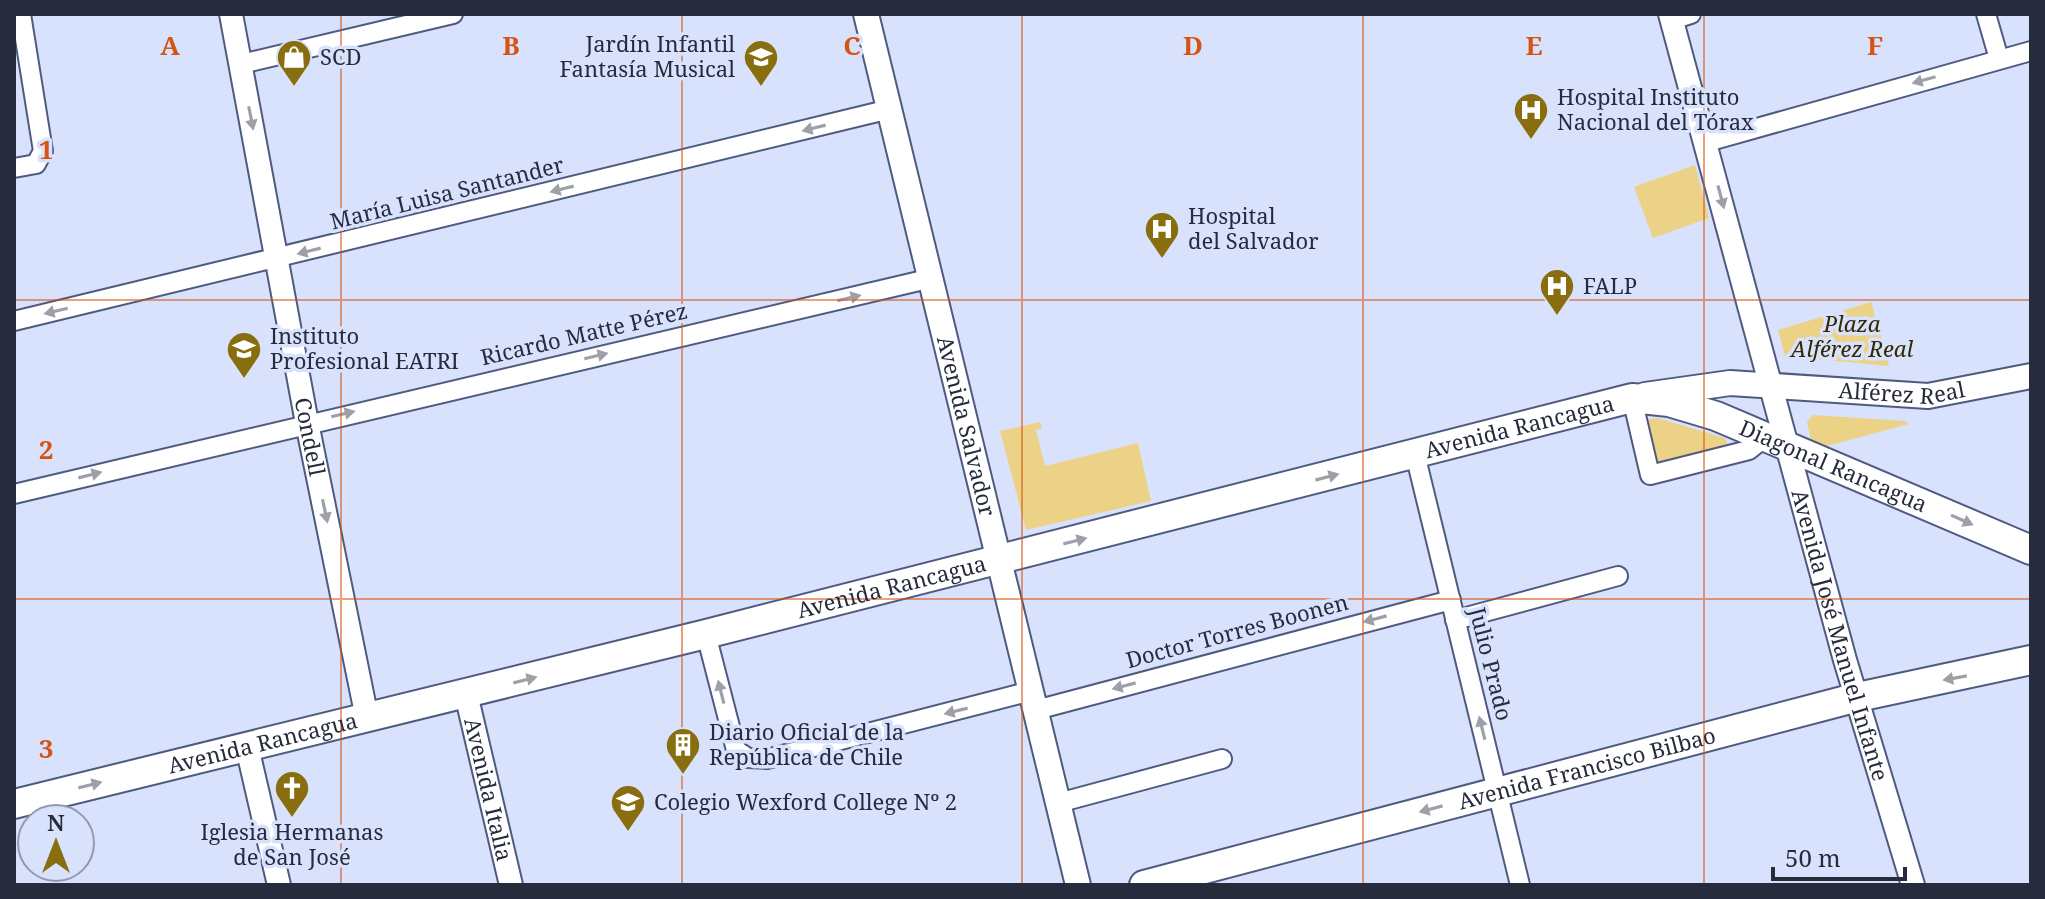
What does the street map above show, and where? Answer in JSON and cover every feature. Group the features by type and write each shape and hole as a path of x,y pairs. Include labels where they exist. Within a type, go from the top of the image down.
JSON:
{"main road":[{"name":"Avenida Salvador","path":"866,14 1078,885"},
{"name":"Alférez Real","path":"1770,384 1911,397 1979,389 2031,376"},
{"name":"Avenida Rancagua","path":"14,804 706,634 1632,398 1695,386 1770,384"},
{"name":"Diagonal Rancagua","path":"1632,398 1692,408 2031,550"},
{"name":"Avenida Francisco Bilbao","path":"1144,885 1858,697 2031,660"}],"street":[{"path":"14,168 39,162 42,146 21,14"},
{"name":"Condell","path":"231,14 307,423 367,718"},
{"path":"1986,14 1999,59"},
{"path":"241,64 441,15"},
{"name":"Avenida José Manuel Infante","path":"1678,16 1707,142 1770,384 1776,441 1858,697 1913,885"},
{"path":"1707,142 2031,51"},
{"name":"María Luisa Santander","path":"14,321 890,109"},
{"name":"Ricardo Matte Pérez","path":"14,494 932,278"},
{"path":"1632,398 1650,475 1776,441"},
{"name":"Julio Prado","path":"1415,454 1520,885"},
{"path":"1455,620 1618,576"},
{"name":"Doctor Torres Boonen","path":"706,634 736,750 748,758 767,759 1034,701 1451,600"},
{"name":"Avenida Italia","path":"466,694 511,885"},
{"path":"247,747 279,885"},
{"path":"1058,803 1222,759"}],"green space":[{"path":"1695,165 1709,218 1653,238 1634,187"},
{"name":"Plaza Alférez Real","path":"1871,302 1889,366 1785,356 1778,330"},
{"path":"1813,415 1905,421 1909,424 1827,446 1811,441 1807,422"},
{"path":"1657,418 1725,438 1729,448 1656,464 1645,420"},
{"path":"1040,422 1042,428 1036,430 1045,466 1138,443 1151,501 1026,530 1000,431"}],"place":[{"name":"SCD","path":"294,88"},
{"name":"Jardín Infantil Fantasía Musical","path":"761,88"},
{"name":"Hospital Instituto Nacional del Tórax","path":"1531,141"},
{"name":"Hospital del Salvador","path":"1162,260"},
{"name":"FALP","path":"1557,317"},
{"name":"Instituto Profesional EATRI","path":"244,380"},
{"name":"Diario Oficial de la República de Chile","path":"683,776"},
{"name":"Iglesia Hermanas de San José","path":"292,819"},
{"name":"Colegio Wexford College Nº 2","path":"628,833"}]}
